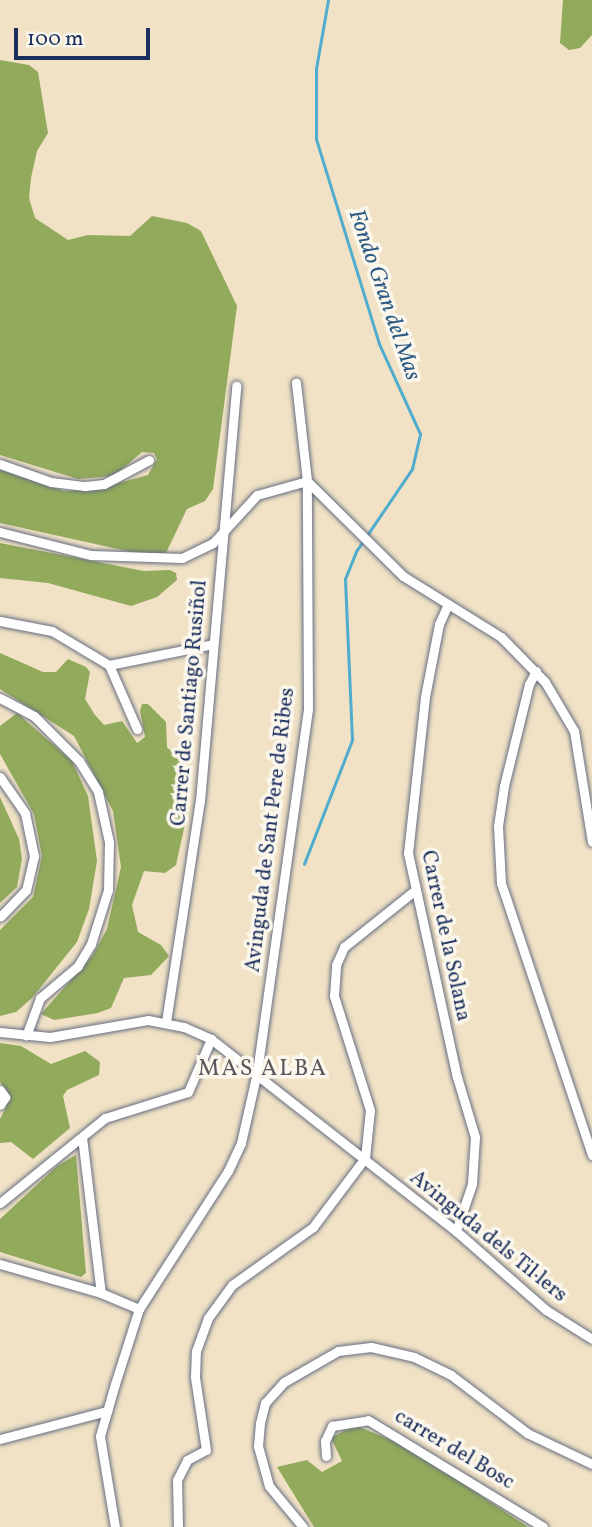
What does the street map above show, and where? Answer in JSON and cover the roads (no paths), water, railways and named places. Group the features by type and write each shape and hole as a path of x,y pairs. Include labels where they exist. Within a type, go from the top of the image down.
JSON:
{"street":[{"name":"Avinguda de Sant Pere de Ribes","path":"116,1527 101,1459 100,1436 107,1411 139,1309 228,1171 241,1143 257,1072 308,709 307,481 296,383"},
{"name":"Carrer de Santiago Rusiñol","path":"166,1022 200,802 236,386"},
{"path":"0,464 51,482 85,486 104,484 149,460"},
{"path":"0,532 91,555 167,560 198,552 222,532 257,495 285,484 307,481 403,576 501,636 536,671 574,731 592,842"},
{"name":"Carrer de la Solana","path":"448,604 439,624 416,755 408,853 413,892 475,1137 472,1184 456,1231"},
{"path":"0,621 52,631 109,665 137,729"},
{"path":"109,665 213,644"},
{"path":"536,671 528,684 504,786 498,827 501,883 592,1155"},
{"path":"0,698 34,716 79,761 102,801 109,842 107,890 91,944 78,966 40,998 26,1036"},
{"path":"0,777 24,813 34,856 26,890 0,917"},
{"path":"178,1527 180,1471 195,1454 206,1450 195,1377 196,1352 208,1318 232,1285 313,1227 365,1158 370,1123 368,1097 340,1018 332,979 344,947 413,892"},
{"name":"Avinguda dels Til·lers","path":"0,1032 26,1036 61,1035 132,1021 166,1022 211,1039 257,1072 456,1231 547,1310 592,1339"},
{"path":"0,1203 105,1118 188,1092 211,1039"},
{"path":"0,1090 5,1097 0,1105"},
{"path":"82,1137 101,1293"},
{"path":"0,1264 101,1293 139,1309"},
{"path":"303,1527 270,1486 258,1446 260,1423 265,1403 284,1382 338,1351 371,1347 414,1357 451,1375 527,1433 592,1465"},
{"path":"0,1439 107,1411"},
{"name":"carrer del Bosc","path":"326,1456 325,1441 332,1426 368,1420 543,1527"}],"waterway":[{"name":"Fondo Gran del Mas","path":"304,864 352,740 345,579 357,550 412,469 420,434 379,344 316,139 316,69 328,0"}],"district":[{"name":"MAS ALBA","path":"263,1069"}]}
